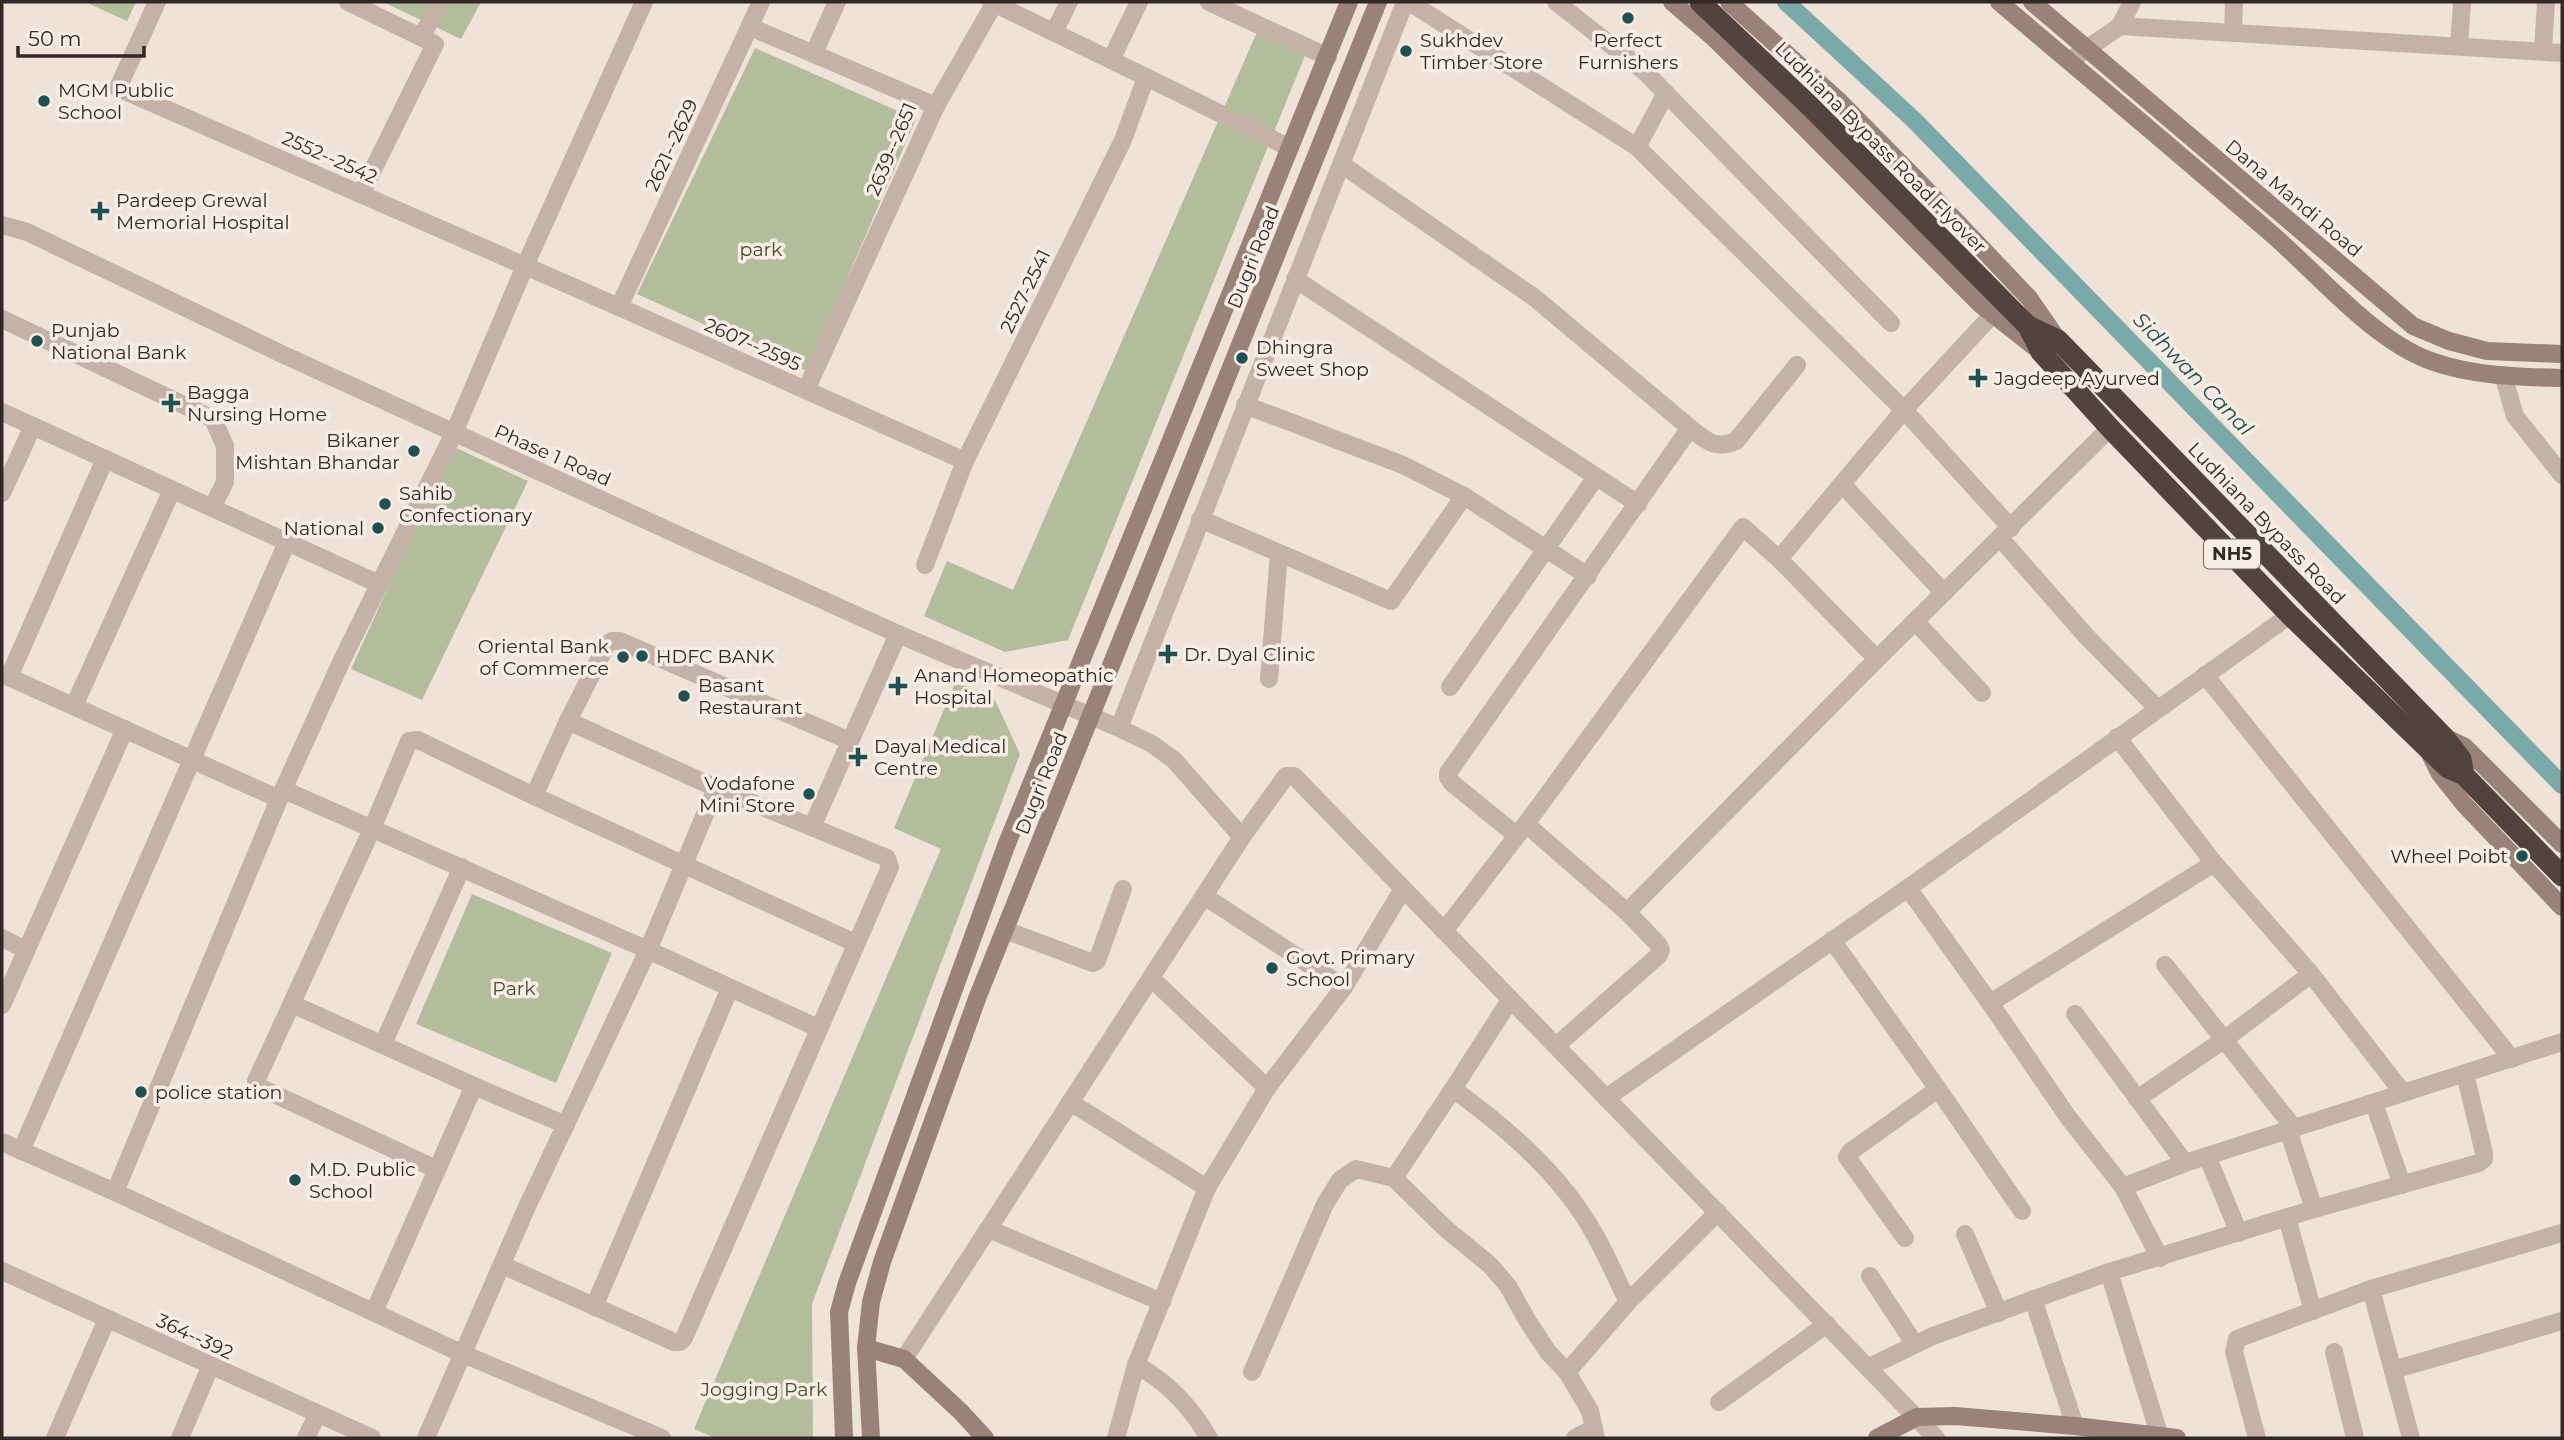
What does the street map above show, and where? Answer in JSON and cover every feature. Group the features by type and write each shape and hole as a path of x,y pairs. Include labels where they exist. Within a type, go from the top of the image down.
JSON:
{"highway":[{"name":"Ludhiana Bypass Road Flyover","path":"1700,2 1811,107 2050,346"},
{"name":"NH5","path":"2050,346 2110,428 2290,615 2436,744 2448,768 2470,781 2562,876"},
{"name":"Ludhiana Bypass Road","path":"2050,346 2436,744"}],"street":[{"name":"2552--2542","path":"157,2 118,88 525,265"},
{"path":"348,2 428,41"},
{"path":"361,194 428,41 441,2"},
{"path":"115,1192 282,795 343,658 454,433 525,265 644,2"},
{"name":"2621--2629","path":"619,307 761,2"},
{"path":"814,53 837,2"},
{"path":"936,106 994,2 1290,148"},
{"path":"1054,32 1069,2"},
{"path":"1111,60 1139,2"},
{"path":"1209,2 1328,57"},
{"name":"Dugri Road","path":"844,1438 839,1312 847,1283 1006,846 1349,2"},
{"name":"Dugri Road","path":"871,1438 866,1348 872,1303 883,1262 978,996 1378,2"},
{"path":"1119,728 1407,2 1637,147 1904,410 2087,637 2157,708"},
{"path":"1556,2 1645,72 1891,323"},
{"path":"1672,2 1770,93 1943,268 1993,314 2050,346"},
{"path":"1728,2 1840,102 2029,298 2050,346"},
{"path":"1999,2 2276,238 2378,331 2431,361 2476,371 2562,378"},
{"name":"Dana Mandi Road","path":"2032,2 2413,326 2449,341 2487,351 2562,354"},
{"path":"2069,61 2120,26 2132,2"},
{"path":"2232,33 2234,2"},
{"path":"2459,46 2462,2"},
{"path":"2543,51 2546,2"},
{"path":"2120,26 2562,53"},
{"name":"2639--2651","path":"750,27 936,106 806,390"},
{"name":"2527-2541","path":"925,565 965,461 1123,140 1146,76"},
{"path":"1637,147 1666,93"},
{"path":"1341,163 1535,298 1710,444 1727,445 1737,441 1797,365"},
{"name":"Phase 1 Road","path":"2,225 27,232 454,433 898,634 1152,744 1174,760 1242,837"},
{"name":"2607--2595","path":"525,265 965,461"},
{"path":"1295,279 1638,504"},
{"path":"1779,559 1904,410 1993,314"},
{"path":"2,319 213,419 225,446 225,482 212,508"},
{"path":"2523,376 2525,352"},
{"path":"2503,374 2515,416 2562,475"},
{"path":"1245,405 1403,465 1464,495 1588,576"},
{"path":"2,412 379,584"},
{"path":"2,494 33,426"},
{"path":"1556,1046 1659,955 1661,950 1627,912 1521,830 1452,783 1448,773 1690,428"},
{"path":"1627,912 2110,428"},
{"path":"105,459 4,677 192,759 462,867 818,1028"},
{"path":"1450,687 1596,477"},
{"path":"1842,484 1944,593"},
{"path":"74,706 173,490"},
{"path":"1200,519 1391,601 1464,495"},
{"path":"1444,931 1742,527 1779,559 1877,659"},
{"path":"21,1151 287,542"},
{"path":"1269,679 1279,553"},
{"path":"1606,1098 1908,888 2290,615"},
{"path":"1915,621 1982,693"},
{"path":"812,827 898,634"},
{"path":"534,796 568,721 607,644 612,641 620,641 850,741"},
{"path":"2205,675 2512,1059"},
{"path":"502,1265 674,1342 680,1342 684,1338 890,867 887,858 716,788 568,721"},
{"path":"2,1005 125,729"},
{"path":"2117,737 2214,863 2311,974 2403,1093"},
{"path":"436,1169 256,1085 372,829 405,748 413,739 683,866 855,943"},
{"path":"2562,844 2466,747 2436,744 2440,774 2464,804 2562,907"},
{"path":"904,1359 1242,837 1286,776 1290,775 1294,776 1936,1438"},
{"path":"426,1438 461,1353 648,950 716,788"},
{"path":"1990,1003 2214,863"},
{"path":"383,1044 462,867"},
{"path":"1908,888 2068,1117 2123,1187 2160,1258"},
{"path":"1005,929 1093,963 1097,961 1123,889"},
{"path":"1116,1438 1136,1366 1207,1188 1267,1088 1344,987 1404,889"},
{"path":"1204,895 1344,987"},
{"path":"2,937 26,950"},
{"path":"1832,940 2022,1211"},
{"path":"2165,965 2225,1039 2291,1129 2314,1209"},
{"path":"2137,1099 2225,1039 2311,974"},
{"path":"1151,978 1267,1088"},
{"path":"594,1307 730,988"},
{"path":"1394,1178 1510,1000"},
{"path":"292,1004 566,1125"},
{"path":"2075,1014 2185,1163"},
{"path":"2123,1187 2185,1163 2562,1042"},
{"path":"1869,1367 1914,1343 2109,1272 2314,1209 2479,1163 2484,1160 2465,1074"},
{"path":"374,1312 474,1086"},
{"path":"1453,1089 1486,1113 1536,1157 1569,1196 1594,1233 1628,1302"},
{"path":"1905,1238 1847,1157 1850,1152 1938,1089"},
{"path":"1070,1102 1207,1188"},
{"path":"2374,1103 2402,1185"},
{"path":"2,1142 461,1353 662,1438"},
{"path":"2207,1156 2239,1233"},
{"path":"1252,1372 1325,1203 1340,1180 1356,1169 1394,1178 1446,1229 1490,1265 1508,1286 1527,1320 1548,1352 1566,1372 1590,1411 1595,1433 1575,1438"},
{"path":"1566,1372 1628,1302 1718,1212"},
{"path":"2287,1218 2313,1311"},
{"path":"988,1229 1162,1302"},
{"path":"2257,1438 2234,1352 2237,1339 2371,1289 2562,1233"},
{"path":"1965,1234 1999,1313"},
{"name":"364--392","path":"2,1272 372,1438"},
{"path":"1877,1438 1917,1417 1955,1416 2169,1437 2109,1272"},
{"path":"1870,1276 1914,1343"},
{"path":"2371,1289 2411,1438"},
{"path":"2033,1299 2075,1426"},
{"path":"55,1438 107,1319"},
{"path":"2393,1370 2562,1321"},
{"path":"1719,1402 1827,1325"},
{"path":"866,1348 904,1359 985,1438"},
{"path":"2334,1352 2355,1438"},
{"path":"1136,1366 1166,1383 1199,1420 1209,1438"},
{"path":"180,1438 211,1367"},
{"path":"306,1438 317,1415"}],"green space":[{"path":"85,2 136,2 127,21"},
{"path":"383,2 481,2 461,39"},
{"path":"1257,32 1306,53 1068,640 1005,652 924,616 947,561 1013,590"},
{"name":"park","path":"755,48 916,119 807,371 637,294"},
{"path":"452,446 528,481 422,700 351,669"},
{"name":"Jogging Park","path":"956,681 995,700 1020,754 812,1304 813,1438 715,1438 694,1429 941,849 894,828"},
{"name":"Park","path":"472,894 612,953 556,1083 416,1024"}],"waterway":[{"name":"Sidhwan Canal","path":"1786,2 1915,121 2562,785"}],"place":[{"name":"Perfect Furnishers","path":"1628,18"},
{"name":"Sukhdev Timber Store","path":"1406,51"},
{"name":"MGM Public School","path":"44,101"},
{"name":"Pardeep Grewal Memorial Hospital","path":"100,211"},
{"name":"Punjab National Bank","path":"37,341"},
{"name":"Dhingra Sweet Shop","path":"1242,358"},
{"name":"Jagdeep Ayurved","path":"1978,378"},
{"name":"Bagga Nursing Home","path":"171,403"},
{"name":"Bikaner Mishtan Bhandar","path":"414,451"},
{"name":"Sahib Confectionary","path":"385,504"},
{"name":"National","path":"378,528"},
{"name":"Dr. Dyal Clinic","path":"1168,654"},
{"name":"HDFC BANK","path":"642,656"},
{"name":"Oriental Bank of Commerce","path":"623,657"},
{"name":"Anand Homeopathic Hospital","path":"898,686"},
{"name":"Basant Restaurant","path":"684,696"},
{"name":"Dayal Medical Centre","path":"858,757"},
{"name":"Vodafone Mini Store","path":"809,794"},
{"name":"Wheel Poibt","path":"2522,856"},
{"name":"Govt. Primary School","path":"1272,968"},
{"name":"police station","path":"141,1092"},
{"name":"M.D. Public School","path":"295,1180"}]}
